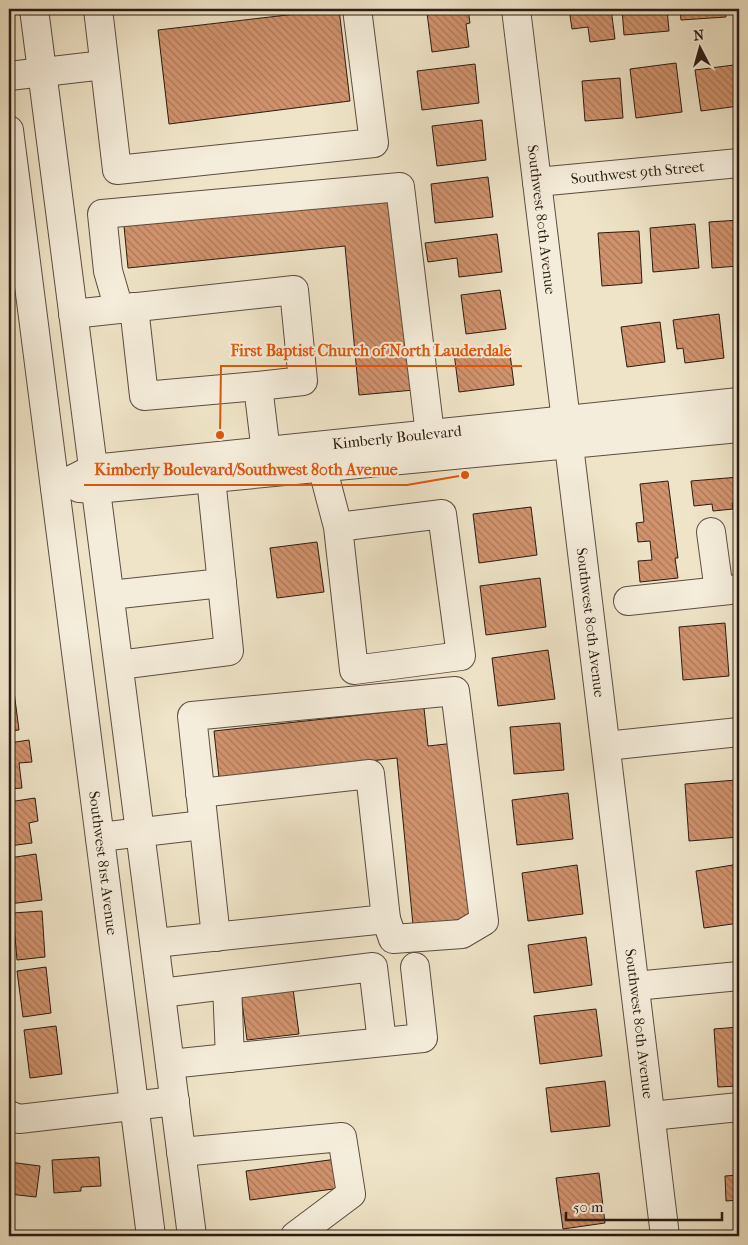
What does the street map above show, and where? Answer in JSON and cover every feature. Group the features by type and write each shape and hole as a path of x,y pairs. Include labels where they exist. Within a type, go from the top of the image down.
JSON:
{"street":[{"path":"34,9 192,1236"},
{"path":"98,9 117,170 374,143 357,9"},
{"name":"Southwest 80th Avenue","path":"516,9 566,432 666,1236"},
{"path":"9,76 104,65"},
{"name":"Southwest 81st Avenue","path":"9,130 151,1236"},
{"name":"Southwest 9th Street","path":"537,182 739,163"},
{"path":"74,314 126,308 294,290 303,381 144,396 126,308 108,271 102,214 400,187 430,434"},
{"path":"258,386 267,462"},
{"name":"Kimberly Boulevard","path":"55,488 95,479 566,432 739,402"},
{"name":"Kimberly Boulevard","path":"320,457 430,434 739,428"},
{"path":"320,457 338,527 354,670 461,656 442,514 338,527"},
{"path":"119,665 229,651 210,467"},
{"path":"628,601 729,590 711,532"},
{"path":"110,595 222,583"},
{"path":"200,793 370,774 386,919 393,939 462,934 484,920 455,691 192,716 203,826 216,936"},
{"path":"606,746 739,732"},
{"path":"100,837 203,826"},
{"path":"155,943 386,919"},
{"path":"161,993 373,967 382,1042"},
{"path":"170,1064 423,1038 415,967"},
{"path":"635,986 739,976"},
{"path":"227,985 230,1058"},
{"path":"9,1115 19,1119 175,1100"},
{"path":"651,1116 739,1107"},
{"path":"181,1152 342,1137 351,1194 295,1236"}],"building":[{"path":"339,9 350,101 169,124 158,30"},
{"path":"468,9 470,23 466,24 469,47 432,52 427,13"},
{"path":"569,9 611,9 615,39 590,42 588,27 572,29"},
{"path":"622,9 667,9 669,31 624,35"},
{"path":"680,9 725,9 726,17 681,20"},
{"path":"676,63 682,112 636,118 630,69"},
{"path":"475,64 479,103 422,110 417,71"},
{"path":"734,65 739,106 701,111 695,70"},
{"path":"620,78 623,118 585,121 582,81"},
{"path":"482,120 486,160 437,166 432,126"},
{"path":"488,177 493,217 435,223 431,184"},
{"path":"396,199 414,390 359,395 345,246 128,268 124,226"},
{"path":"739,220 739,266 712,268 709,222"},
{"path":"695,224 699,268 653,272 650,228"},
{"path":"639,231 642,283 602,286 598,233"},
{"path":"497,234 502,272 459,277 457,258 428,262 425,243"},
{"path":"500,290 506,329 466,334 461,295"},
{"path":"719,314 724,358 685,363 683,348 677,349 673,320"},
{"path":"660,322 665,362 627,367 621,327"},
{"path":"509,346 514,385 459,392 454,353"},
{"path":"739,477 739,502 732,503 733,509 713,511 712,504 694,506 691,481"},
{"path":"668,481 678,558 675,558 678,578 640,582 638,561 652,560 650,541 638,542 636,523 644,522 640,484"},
{"path":"531,507 537,555 479,563 473,514"},
{"path":"317,542 324,592 277,598 270,548"},
{"path":"540,578 546,627 486,635 480,586"},
{"path":"725,623 729,676 683,680 679,627"},
{"path":"9,643 13,673 9,674"},
{"path":"548,650 555,699 498,706 492,658"},
{"path":"9,684 13,684 19,730 9,731"},
{"path":"424,708 428,746 455,743 475,918 413,925 397,758 219,778 214,731"},
{"path":"560,723 564,770 514,774 510,727"},
{"path":"29,740 32,762 19,763 22,788 9,789 9,743"},
{"path":"737,780 739,837 689,841 685,784"},
{"path":"568,793 573,839 517,845 512,800"},
{"path":"35,798 38,821 29,823 32,843 9,846 9,802"},
{"path":"36,854 42,900 9,904 9,858"},
{"path":"739,864 739,923 704,928 696,871"},
{"path":"577,865 583,914 528,921 522,873"},
{"path":"42,911 45,957 17,960 13,913"},
{"path":"586,937 592,985 534,993 528,945"},
{"path":"46,967 51,1013 23,1017 17,971"},
{"path":"292,981 299,1034 247,1040 240,988"},
{"path":"596,1009 602,1056 540,1064 534,1016"},
{"path":"56,1026 62,1074 30,1078 24,1030"},
{"path":"739,1027 739,1086 718,1087 714,1029"},
{"path":"605,1081 610,1126 551,1132 546,1088"},
{"path":"99,1157 101,1186 81,1187 81,1191 54,1193 52,1160"},
{"path":"337,1159 341,1188 250,1200 246,1171"},
{"path":"9,1162 40,1166 36,1197 9,1194"},
{"path":"599,1173 605,1223 563,1229 556,1178"},
{"path":"739,1175 739,1200 726,1201 725,1176"}],"place":[{"name":"First Baptist Church of North Lauderdale","path":"220,435"},
{"name":"Kimberly Boulevard/Southwest 80th Avenue","path":"465,475"}]}
